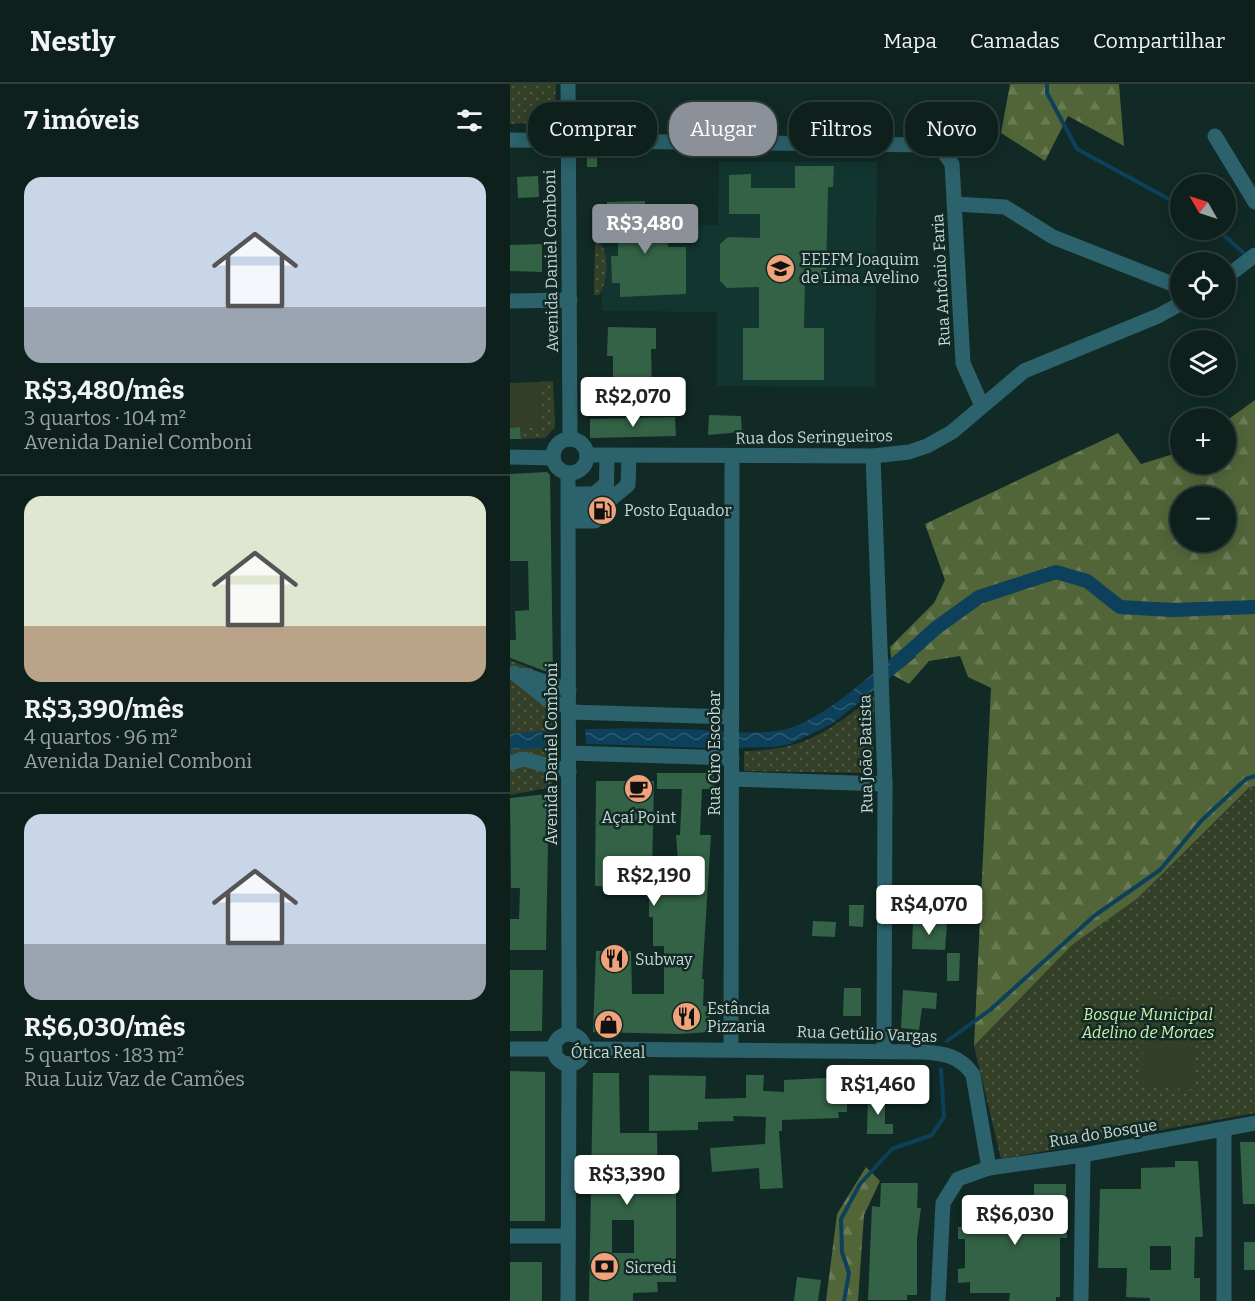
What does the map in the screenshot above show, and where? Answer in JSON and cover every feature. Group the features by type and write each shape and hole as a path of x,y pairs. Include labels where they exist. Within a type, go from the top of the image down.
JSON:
{"street":[{"name":"Avenida Daniel Comboni","path":"568,84 568,102"},
{"path":"1215,136 1255,202"},
{"path":"510,140 528,140"},
{"name":"Rua Antônio Faria","path":"657,140 927,145 943,151 952,164 963,363 982,406"},
{"name":"Avenida Daniel Comboni","path":"568,156 570,439"},
{"path":"955,204 1005,207 1053,237 1170,283"},
{"path":"1236,270 1255,255"},
{"path":"510,301 570,300"},
{"name":"Rua dos Seringueiros","path":"587,455 873,456 909,452 927,446 952,432 1032,366 1170,309"},
{"path":"570,439 580,442 587,455 579,470 568,473 558,468 553,458 559,442 570,439"},
{"path":"570,508 594,494 606,494 628,485 619,456"},
{"path":"570,508 595,521 606,510 606,494 619,456"},
{"name":"Rua João Batista","path":"873,456 885,784 884,1051"},
{"name":"Rua Ciro Escobar","path":"731,1049 732,457"},
{"path":"510,458 553,458"},
{"name":"Avenida Daniel Comboni","path":"568,473 570,508 569,1034"},
{"path":"512,672 569,715 731,722"},
{"path":"512,672 569,690"},
{"path":"569,749 732,754"},
{"path":"510,763 523,759 569,771"},
{"path":"732,778 885,784"},
{"path":"569,1034 578,1037 584,1049 580,1060 568,1064 559,1060 555,1049 560,1037 569,1034"},
{"path":"510,1049 555,1049"},
{"name":"Rua Getúlio Vargas","path":"584,1049 884,1051 933,1053 955,1057 965,1063 975,1082 989,1168"},
{"path":"568,1064 568,1301"},
{"name":"Rua do Bosque","path":"938,1301 943,1203 958,1179 989,1168 1083,1155 1255,1124"},
{"path":"1224,1129 1224,1301"},
{"path":"1082,1301 1083,1155"},
{"path":"510,1236 568,1236"}],"shaded area":[{"name":"EEEFM Joaquim de Lima Avelino","path":"719,162 877,162 875,387 717,386 717,312 602,311 602,223 718,225"}],"green space":[{"path":"510,84 556,84 555,102 528,102 528,123 510,124"},
{"path":"1010,84 1119,84 1124,146 1068,116 1045,161 1001,133"},
{"path":"595,243 601,243 604,248 606,262 606,276 599,295 594,295"},
{"path":"553,381 555,427 545,438 521,439 520,427 540,427 538,382"},
{"path":"538,382 540,427 510,428 510,383"},
{"path":"1255,400 1255,786 1249,788 1138,898 1072,945 974,1046 991,688 968,677 960,656 929,661 909,684 893,675 890,647 934,603 945,580 925,524 1118,433 1141,464 1170,455 1170,474 1236,474 1236,414"},
{"path":"510,660 553,677 552,787 510,795"},
{"path":"874,696 873,773 744,771 744,751 765,750 800,743 828,729"},
{"name":"Bosque Municipal Adelino de Moraes","path":"1255,786 1255,1113 1001,1159 974,1046 1072,945 1138,898 1250,788"},
{"path":"1146,998 1197,1000 1193,1089 1141,1087"},
{"path":"866,1167 880,1181 864,1215 858,1301 826,1301 837,1214"}],"water":[{"path":"906,646 916,657 832,724 790,744 775,747 709,748 591,744 510,750 510,734 532,732 684,729 751,733 790,728 805,722 836,703"}],"pier":[{"path":"585,727 586,745 554,746 554,728"}],"building":[{"path":"587,156 597,156 597,167 587,167"},
{"path":"795,166 834,166 833,187 828,187 826,279 805,279 804,328 824,328 824,380 743,380 743,328 759,328 759,287 727,288 720,281 720,244 728,237 760,238 760,214 729,214 729,175 751,174 751,188 795,188"},
{"path":"538,176 539,197 518,198 517,177"},
{"path":"645,201 645,230 667,229 668,247 686,247 686,294 620,297 620,283 612,283 611,256 618,256 618,220 607,220 607,202"},
{"path":"542,244 542,272 510,271 510,245"},
{"path":"608,327 656,328 656,349 651,349 652,388 613,389 613,356 607,356"},
{"path":"709,415 741,416 742,432 708,435"},
{"path":"675,417 676,436 590,438 590,419"},
{"path":"520,427 521,439 510,439 510,428"},
{"path":"547,472 550,475 553,674 510,658 510,640 516,640 515,611 529,610 528,561 510,561 510,474"},
{"path":"657,773 714,773 714,789 702,789 700,835 711,835 702,979 704,979 703,1006 710,1006 709,1032 680,1034 593,1032 596,951 631,951 632,994 664,994 664,946 653,946 653,917 649,917 649,888 595,886 596,781 654,781 652,876 679,876 676,835 680,835 682,789 657,789"},
{"path":"547,794 550,842 548,842 546,950 510,950 510,919 519,919 520,888 511,888 510,798"},
{"path":"849,905 864,905 863,927 849,926"},
{"path":"813,921 836,922 835,937 812,936"},
{"path":"913,922 947,923 945,950 912,949"},
{"path":"947,953 960,953 959,981 947,981"},
{"path":"510,970 543,970 542,1031 510,1031"},
{"path":"844,988 861,988 861,1016 843,1016"},
{"path":"903,990 937,993 936,1009 922,1008 919,1030 901,1028"},
{"path":"510,1071 545,1072 545,1221 510,1221"},
{"path":"593,1073 619,1073 620,1133 657,1133 658,1190 676,1190 676,1282 657,1282 658,1292 633,1293 633,1301 589,1301","holes":["612,1220 634,1220 634,1253 612,1253"]},
{"path":"649,1075 706,1076 705,1099 746,1098 746,1075 764,1075 763,1091 784,1092 784,1080 866,1076 865,1098 847,1098 847,1112 838,1112 839,1118 782,1120 782,1131 779,1131 783,1188 760,1189 759,1168 712,1172 710,1148 765,1144 766,1117 733,1116 734,1121 698,1122 698,1130 649,1131"},
{"path":"868,1094 885,1094 885,1124 893,1124 893,1134 867,1134"},
{"path":"1240,1142 1255,1142 1255,1204 1243,1204"},
{"path":"1175,1161 1198,1161 1203,1237 1195,1237 1194,1278 1200,1278 1200,1301 1150,1301 1150,1298 1126,1297 1127,1268 1098,1268 1100,1189 1141,1189 1141,1168 1175,1167","holes":["1150,1246 1171,1246 1171,1270 1150,1270"]},
{"path":"881,1183 918,1183 917,1208 921,1208 917,1238 917,1295 907,1295 907,1300 868,1300 872,1206 880,1207"},
{"path":"1034,1184 1066,1184 1066,1196 1057,1197 1055,1202 1055,1221 1067,1221 1067,1238 1060,1238 1060,1297 1056,1297 1056,1301 1009,1301 1010,1293 970,1293 970,1282 958,1283 958,1269 965,1268 965,1239 958,1239 958,1227 970,1227 970,1199 1034,1200"},
{"path":"1244,1242 1255,1242 1255,1270 1244,1270"},
{"path":"510,1262 542,1262 542,1301 510,1301"},
{"path":"797,1277 821,1280 818,1301 794,1301"}],"waterway":[{"path":"1047,84 1047,93 1077,149 1170,200"},
{"path":"1229,240 1246,255"},
{"path":"897,663 936,628 979,597 1056,572 1087,581 1120,607 1172,610 1255,607"},
{"path":"947,1041 990,1010 1094,916 1160,870 1202,820 1246,779 1255,776"},
{"path":"844,1301 849,1273 842,1252 841,1219 860,1184 892,1149 932,1135 944,1117 941,1069"}],"place":[{"name":"EEEFM Joaquim de Lima Avelino","path":"780,268"},
{"name":"Posto Equador","path":"603,510"},
{"name":"Açaí Point","path":"639,789"},
{"name":"Subway","path":"614,959"},
{"name":"Estância Pizzaria","path":"686,1017"},
{"name":"Ótica Real","path":"608,1024"},
{"name":"Sicredi","path":"604,1267"}]}
